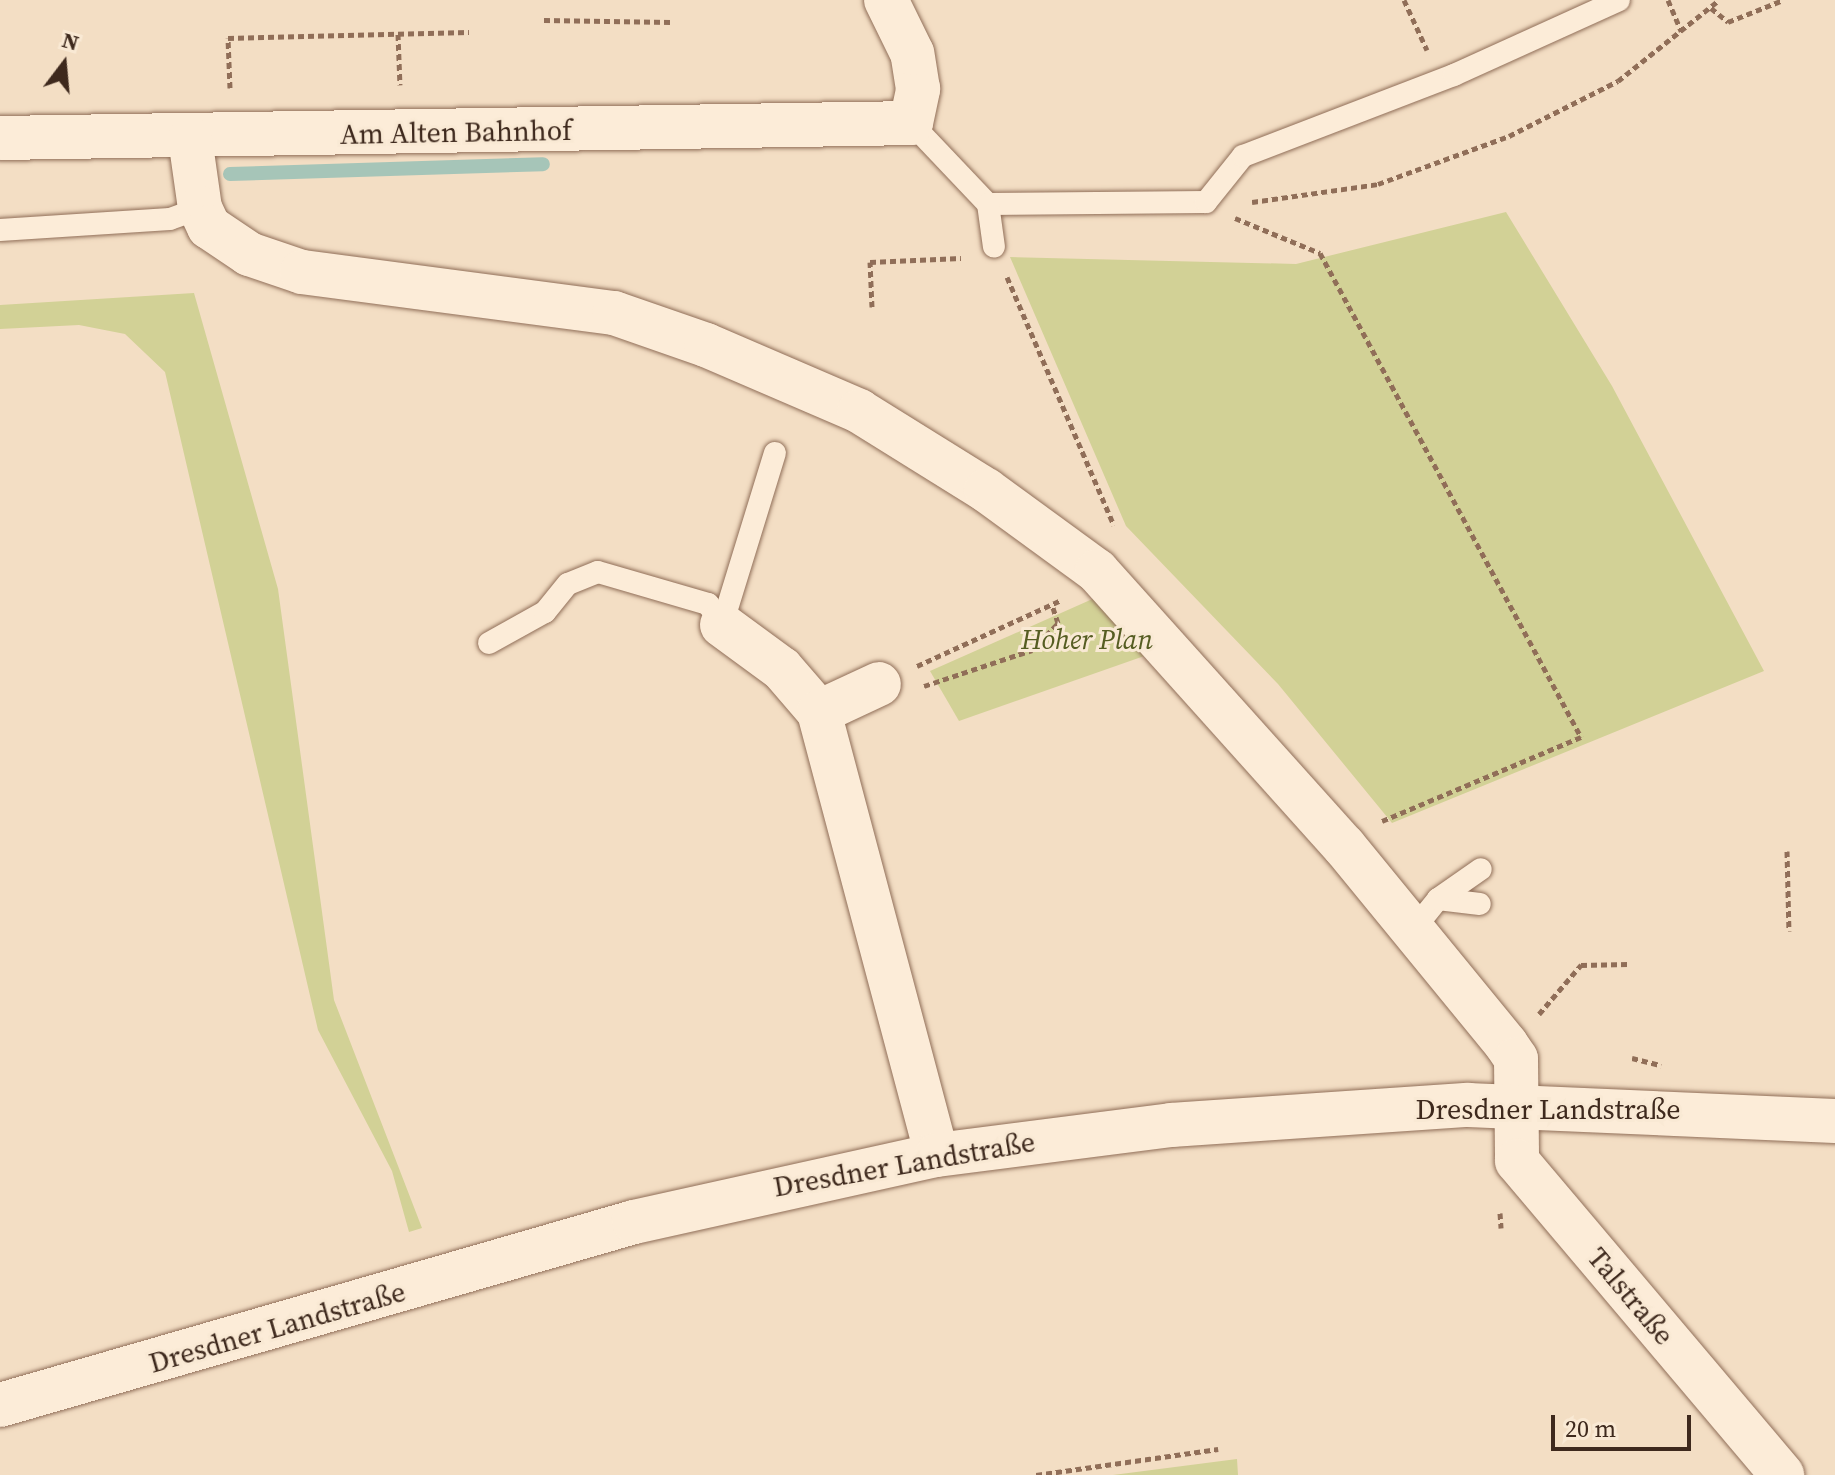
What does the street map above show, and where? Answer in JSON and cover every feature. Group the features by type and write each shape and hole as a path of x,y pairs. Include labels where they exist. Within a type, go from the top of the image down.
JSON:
{"street":[{"path":"886,0 912,53 918,89 911,123"},
{"name":"Am Alten Bahnhof","path":"0,138 211,138 911,123"},
{"path":"211,138 200,208 209,227 249,254 302,272 614,313 706,345 859,411 986,490 1097,571 1426,915"},
{"path":"722,625 782,669 819,712 937,1155"},
{"path":"819,712 879,684"},
{"name":"Talstraße","path":"1426,915 1516,1059 1517,1161 1782,1475"},
{"name":"Dresdner Landstraße","path":"0,1405 634,1222 937,1155 1305,1112 1516,1105 1835,1121"}],"lane":[{"path":"988,204 1206,202 1243,156 1441,80 1619,0"},
{"path":"911,123 988,204 994,247"},
{"path":"0,230 170,219 200,208"},
{"path":"722,625 775,453"},
{"path":"489,643 545,612 568,584 598,572 708,604 722,625"},
{"path":"1426,915 1481,869"},
{"path":"1426,915 1480,904"}],"path":[{"path":"1404,0 1441,80"},
{"path":"1668,0 1681,31"},
{"path":"1206,202 1293,201 1378,184 1509,136 1618,81 1719,0"},
{"path":"1711,8 1728,22 1783,0"},
{"path":"544,20 671,22"},
{"path":"211,138 228,38 469,32"},
{"path":"1206,202 1320,253 1581,737 1390,818"},
{"path":"922,663 1052,605 1097,571 1117,529 994,247"},
{"path":"872,307 870,262 973,257"},
{"path":"935,687 1032,650 1058,623 1052,605"},
{"path":"1787,851 1789,931"},
{"path":"1549,1005 1555,988 1581,965 1628,964"},
{"path":"1632,1058 1649,1059"},
{"path":"1036,1475 1218,1449"}],"green space":[{"path":"1506,212 1612,386 1764,671 1392,823 1278,684 1126,526 1010,257 1296,264"},
{"path":"194,293 278,589 334,1000 422,1228 409,1232 392,1171 318,1030 165,372 125,334 79,325 0,329 0,305"},
{"name":"Hoher Plan","path":"1097,597 1150,654 959,721 930,671"},
{"path":"1237,1459 1238,1475 1113,1475"}],"waterway":[{"path":"230,174 543,164"}]}
